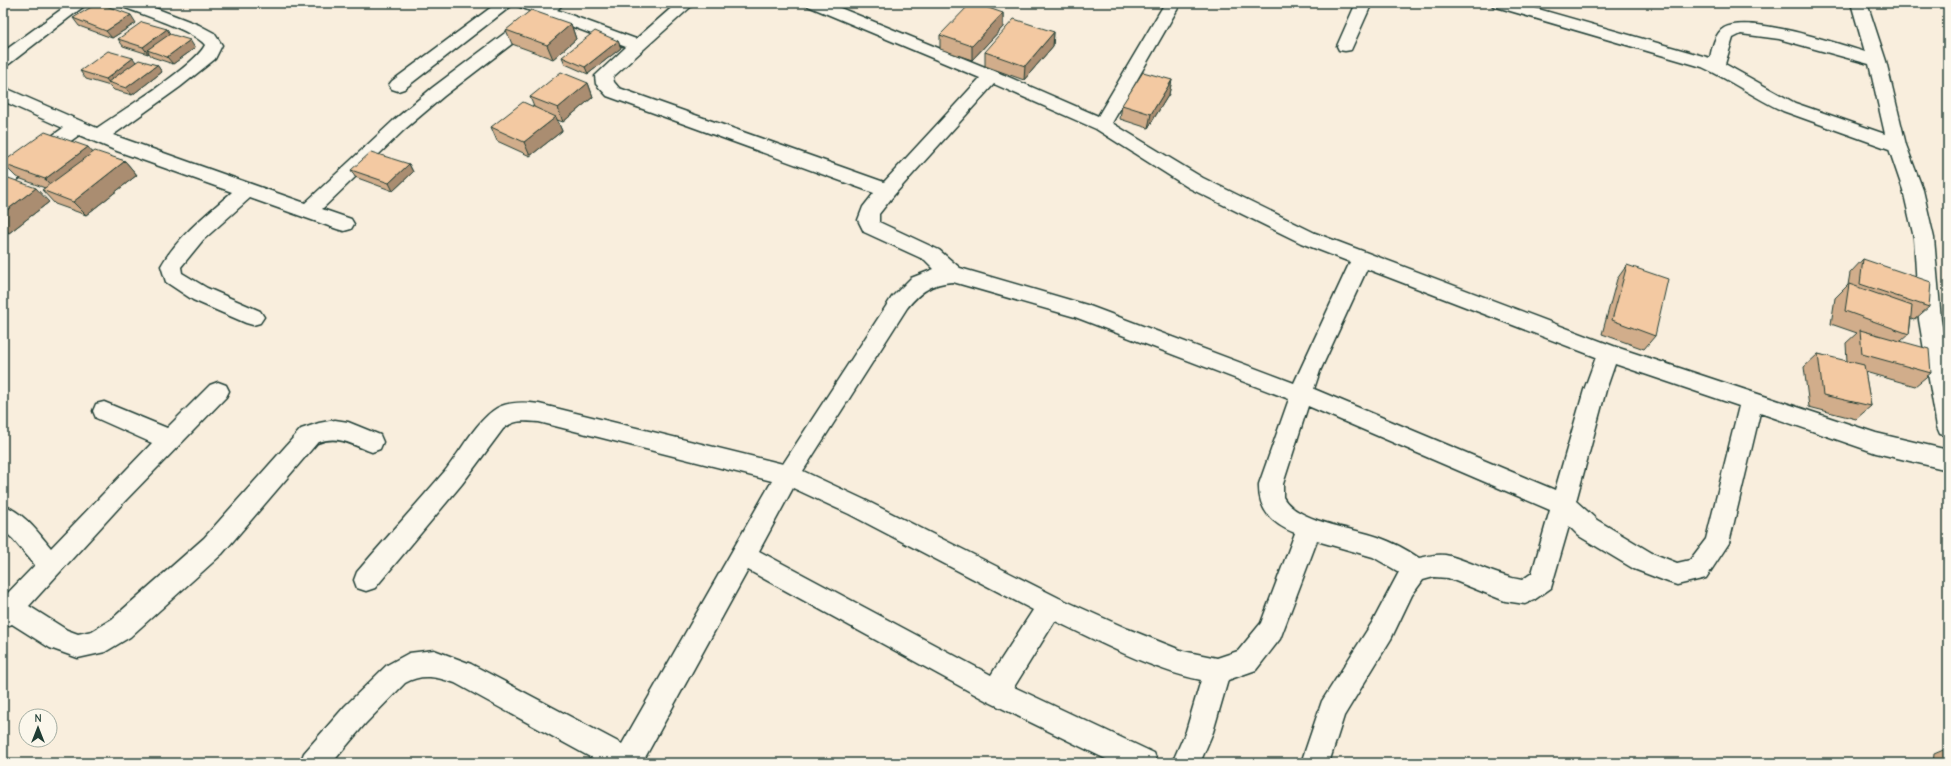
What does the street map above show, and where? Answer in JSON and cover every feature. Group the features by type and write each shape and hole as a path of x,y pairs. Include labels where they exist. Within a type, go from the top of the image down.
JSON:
{"street":[{"path":"3,60 80,3"},
{"path":"99,136 174,84 209,55 214,45 208,37 193,29 127,3"},
{"path":"398,85 507,3"},
{"path":"524,3 551,7 638,46"},
{"path":"686,3 604,76 605,84 613,92 887,190"},
{"path":"1102,125 1129,81 1173,3"},
{"path":"1345,46 1364,3"},
{"path":"1499,3 1656,48 1716,67 1734,75 1772,100 1818,118 1896,145"},
{"path":"1859,3 1877,61 1896,145 1913,190 1924,238 1930,320 1948,427"},
{"path":"822,4 1102,125 1196,183 1308,238 1608,354 1876,443 1948,460"},
{"path":"306,212 399,125 438,92 551,7"},
{"path":"1716,67 1726,35 1731,30 1738,29 1768,32 1877,61"},
{"path":"953,274 932,255 871,227 868,220 870,212 887,190 991,76"},
{"path":"3,93 17,101 99,136 246,191 344,224"},
{"path":"3,180 77,127"},
{"path":"246,191 197,233 182,249 171,266 173,277 200,294 253,317"},
{"path":"1362,259 1309,371 1271,484 1271,500 1278,510 1309,529 1372,546 1399,557 1415,570"},
{"path":"314,763 355,715 396,674 409,666 434,663 462,673 627,763 788,475 908,290 926,278 941,274 953,274 1080,311 1276,386 1302,394 1564,505 1588,528 1643,561 1677,574 1697,570 1717,543 1751,402"},
{"path":"1315,763 1332,710 1382,630 1403,586 1415,570 1434,566 1449,567 1505,589 1525,592 1542,580 1595,390 1608,354"},
{"path":"218,391 50,564 7,611 19,614 58,639 78,646 96,643 121,628 213,546 309,436 326,428 340,428 372,442"},
{"path":"104,411 170,440"},
{"path":"366,580 454,477 495,422 506,414 520,411 539,413 788,475 857,507 1050,606 1119,638 1183,664 1217,671 1247,661 1272,630 1309,529"},
{"path":"3,516 22,531 50,564"},
{"path":"743,555 996,692 1144,763"},
{"path":"996,692 1050,606"},
{"path":"1186,763 1199,732 1217,671"}],"building":[{"path":"98,3 131,15 106,31 73,18"},
{"path":"971,3 1003,13 972,46 940,35"},
{"path":"531,10 571,24 547,45 506,30"},
{"path":"1014,19 1054,32 1025,66 985,52"},
{"path":"142,22 167,29 143,47 118,39"},
{"path":"595,31 618,41 585,67 562,57"},
{"path":"170,34 190,40 167,57 147,50"},
{"path":"108,51 133,58 106,79 80,71"},
{"path":"139,60 157,65 126,88 108,82"},
{"path":"561,72 588,83 558,108 530,97"},
{"path":"1143,72 1172,80 1151,114 1122,105"},
{"path":"523,102 556,117 524,142 491,127"},
{"path":"45,132 88,147 45,179 3,164 3,162"},
{"path":"95,151 125,161 73,202 42,190"},
{"path":"371,152 409,164 389,183 351,170"},
{"path":"3,176 36,188 3,213"},
{"path":"1863,259 1931,282 1929,307 1860,284"},
{"path":"1627,265 1668,279 1655,336 1612,320"},
{"path":"1849,284 1912,306 1909,334 1845,311"},
{"path":"1860,330 1929,349 1931,373 1862,354"},
{"path":"1818,354 1864,365 1871,406 1823,395"}]}
